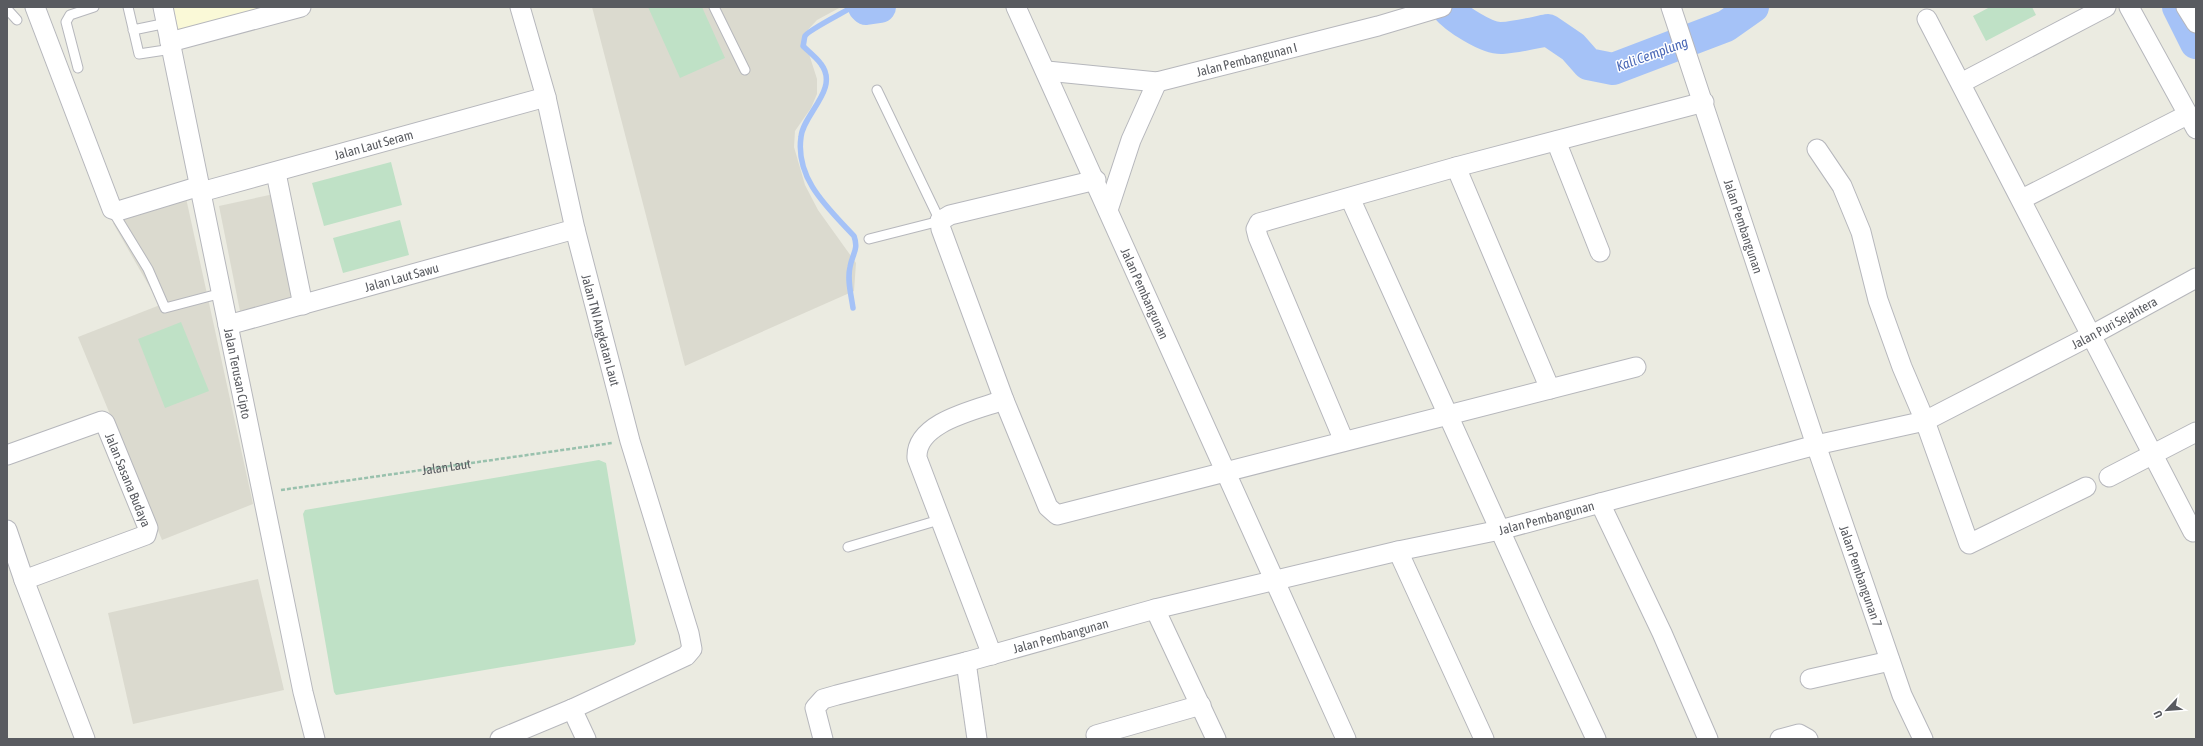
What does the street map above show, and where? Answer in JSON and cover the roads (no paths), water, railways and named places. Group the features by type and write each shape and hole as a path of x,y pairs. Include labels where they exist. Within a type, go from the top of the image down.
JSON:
{"street":[{"path":"35,7 112,209"},
{"name":"Jalan TNI Angkatan Laut","path":"520,7 546,97 575,229 630,441 687,625 692,649 686,656 572,709"},
{"name":"Jalan Pembangunan","path":"1016,7 1047,71 1224,472 1346,739"},
{"name":"Jalan Pembangunan","path":"1671,7 1704,102 1816,445"},
{"path":"1961,83 2106,7"},
{"path":"2022,199 2192,122 2129,7"},
{"path":"2186,7 2196,23"},
{"path":"171,46 294,8"},
{"name":"Jalan Pembangunan I","path":"1047,71 1157,82 1438,8"},
{"name":"Jalan Terusan Cipto","path":"165,15 303,692 315,739"},
{"path":"1927,20 2022,199 2152,455 2193,532"},
{"path":"1108,210 1123,162 1157,82"},
{"name":"Jalan Laut Seram","path":"112,209 118,211 201,189 276,173 546,97"},
{"path":"1344,441 1256,232 1262,221 1350,198 1456,167 1704,102"},
{"path":"1556,141 1600,252"},
{"path":"1817,149 1842,186 1862,232 1878,300 1902,367 1925,421 1969,544 2086,487"},
{"path":"1456,167 1550,388"},
{"path":"276,173 303,305"},
{"path":"1096,180 950,215 940,221 941,229 1004,400 1048,507 1057,515 1636,367"},
{"path":"1350,198 1596,739"},
{"name":"Jalan Laut Sawu","path":"228,325 575,229"},
{"name":"Jalan Puri Sejahtera","path":"2031,367 2196,278"},
{"name":"Jalan Pembangunan","path":"823,739 815,708 823,699 992,655 1155,609 1398,551 1500,530 1816,445 1925,421 2031,367"},
{"path":"992,655 917,458 918,445 927,434 939,424 1004,400"},
{"name":"Jalan Sasana Budaya","path":"7,455 102,421 106,423 148,528 146,535 24,580"},
{"path":"2109,477 2196,432"},
{"name":"Jalan Pembangunan 7","path":"1816,445 1907,708 1923,739"},
{"path":"1600,503 1662,633 1708,739"},
{"path":"9,541 85,739"},
{"path":"1398,551 1484,739"},
{"path":"1155,609 1216,739"},
{"path":"1810,679 1890,661"},
{"path":"966,662 978,739"},
{"path":"1096,736 1201,705"},
{"path":"500,739 572,709 586,739"},
{"path":"1780,739 1800,734 1808,739"}],"lane":[{"path":"78,68 66,22 70,15 94,7"},
{"path":"128,7 139,54 171,46"},
{"path":"714,7 745,70"},
{"path":"7,11 17,20"},
{"path":"133,30 165,15"},
{"path":"868,239 940,221 877,90"},
{"path":"112,209 148,269 165,308 222,293"},
{"path":"848,547 940,520"}],"waterway":[{"path":"852,7 805,36 803,46 821,64 826,73 826,83 824,92 803,128 800,152 808,179 816,192 834,215 854,236 856,245 849,272 853,308"},
{"name":"Kali Cemplung","path":"864,7 866,9 880,7"},
{"name":"Kali Cemplung","path":"1446,7 1456,17 1480,32 1496,37 1513,37 1548,30 1573,47 1588,64 1613,69 1726,26 1753,7"},
{"name":"Kali Cemplung","path":"2178,7 2196,43"}]}
